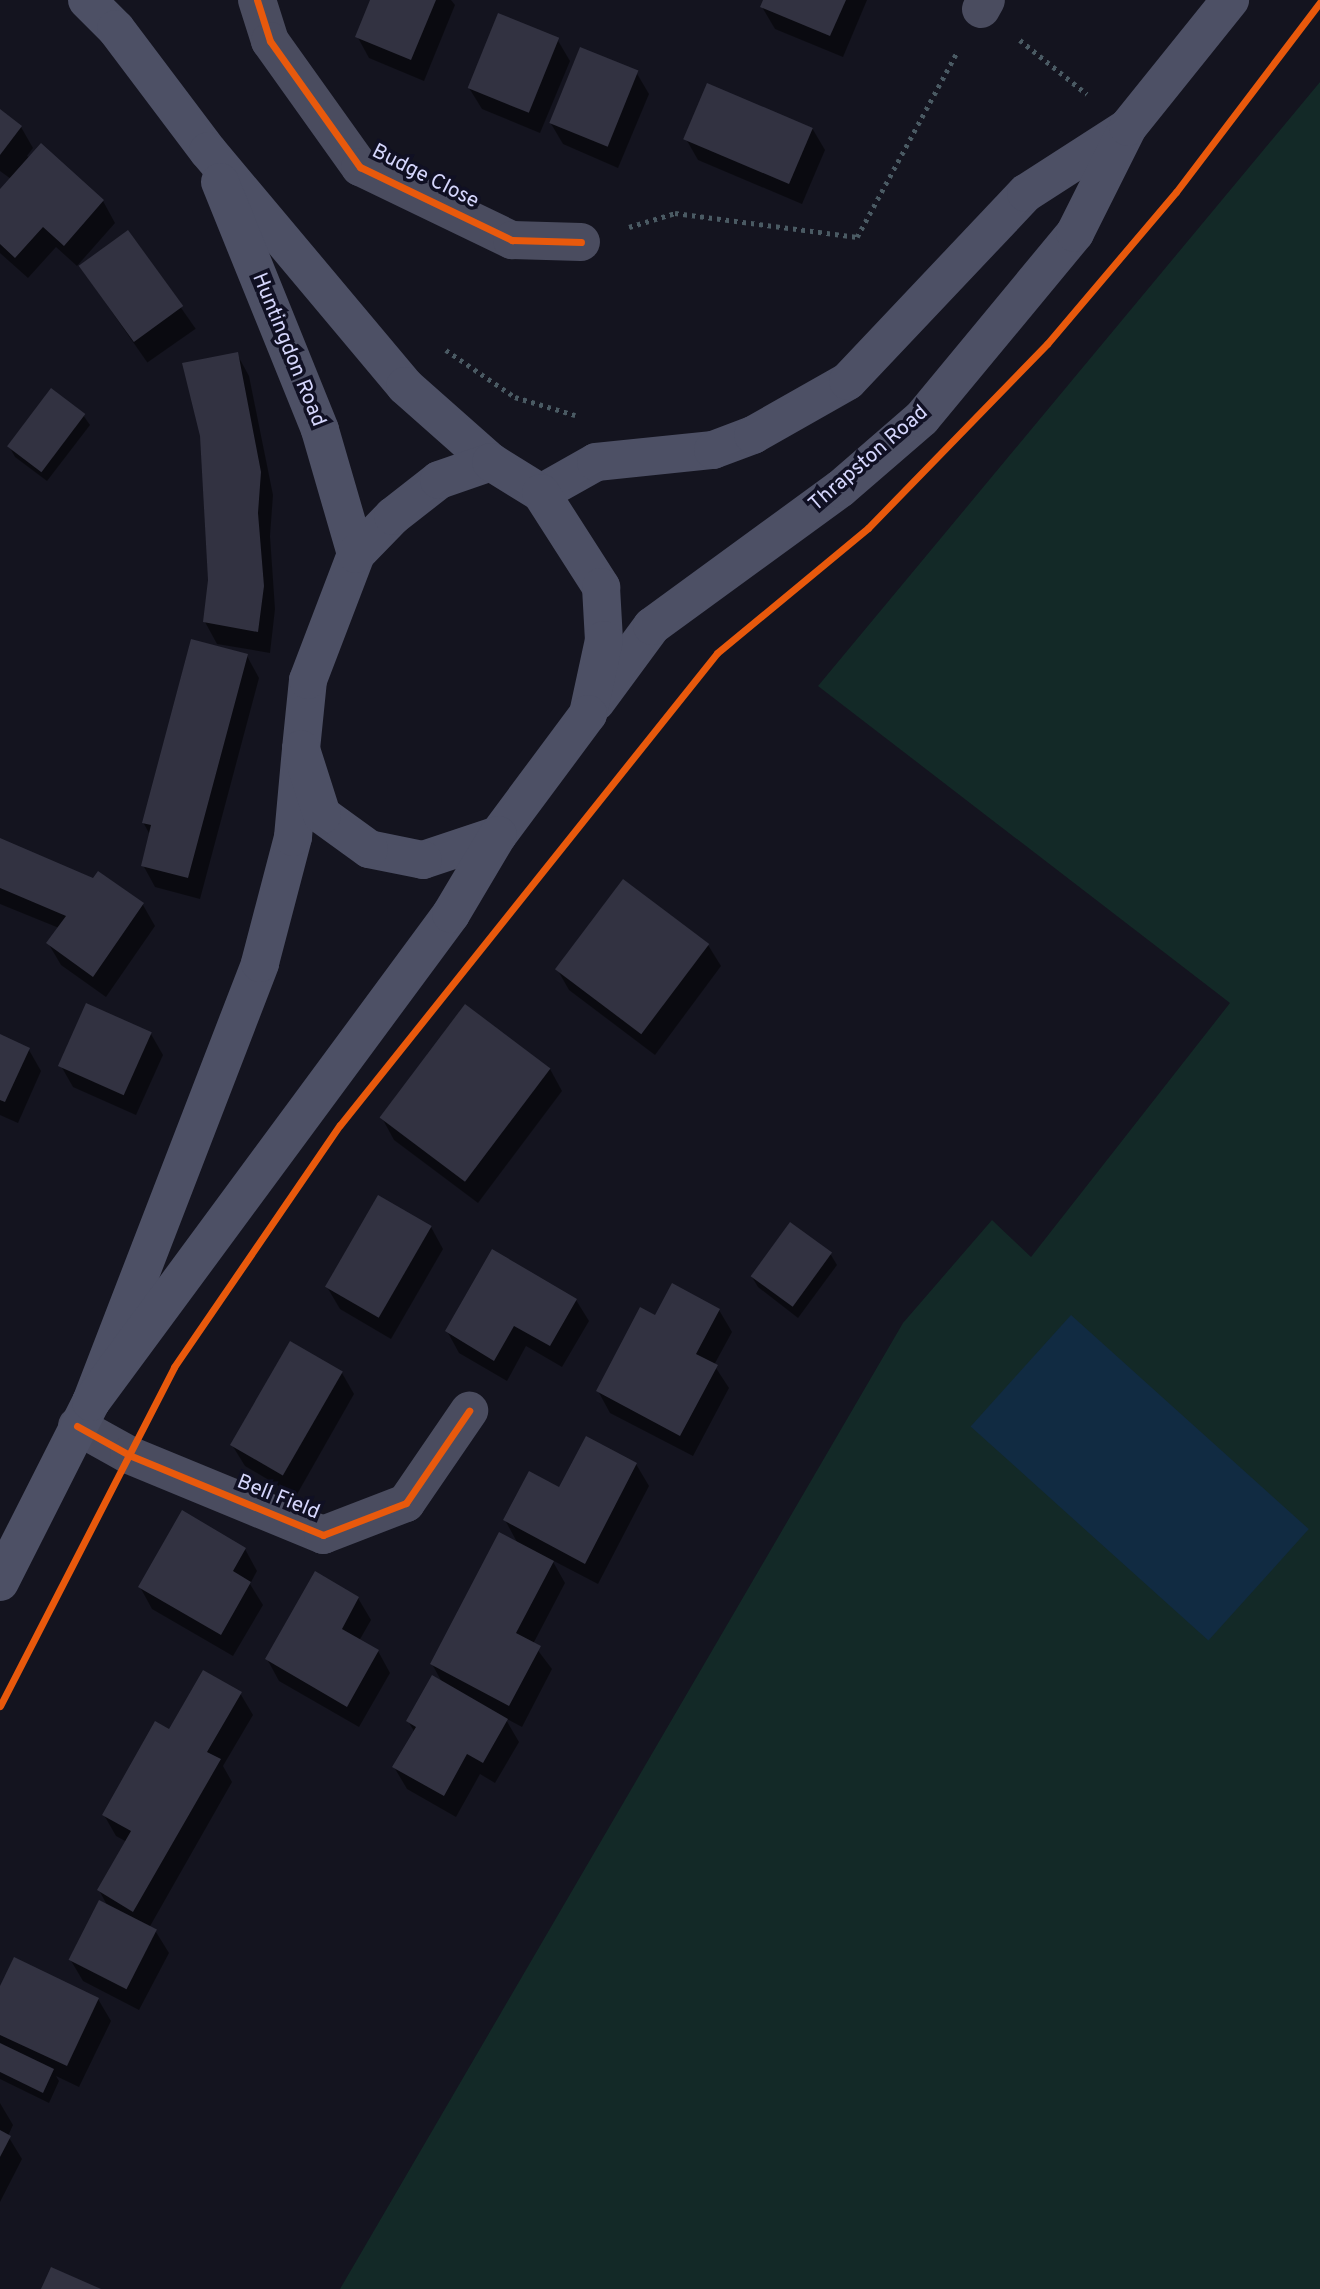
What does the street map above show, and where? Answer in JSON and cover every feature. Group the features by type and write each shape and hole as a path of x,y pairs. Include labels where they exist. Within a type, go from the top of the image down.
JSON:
{"main road":[{"name":"Huntingdon Road","path":"87,0 116,29 208,151 405,386 491,462"},
{"name":"Thrapston Road","path":"84,1414 450,914 498,835 652,626 840,489 922,418 1075,233 1128,127 1230,0"},
{"name":"Thrapston Road","path":"541,493 596,462 713,450 753,435 837,388 920,308 1026,193 1128,127"},
{"name":"Huntingdon Road","path":"208,151 320,430 356,554"},
{"name":"Thrapston Road","path":"491,462 541,493 601,587 604,640 588,713"},
{"path":"0,1581 84,1414 260,963 293,837 308,680 356,554 393,516 439,480 491,462"},
{"path":"301,749 322,815 369,849 423,860 498,835"}],"street":[{"name":"Budge Close","path":"257,0 270,41 360,167 512,240 580,242"},
{"name":"Bell Field","path":"84,1414 129,1455 323,1535 406,1503 470,1411"}],"path":[{"path":"580,242 675,213 858,237 983,4 1128,127"},
{"path":"446,350 515,397 586,418"}],"green space":[{"path":"1320,82 1320,2289 340,2289 903,1323 992,1220 1031,1257 1230,1003 818,686"}],"water":[{"path":"1071,1315 1309,1529 1208,1641 971,1426"}],"building":[{"path":"370,0 436,0 411,60 355,37"},
{"path":"763,0 846,0 830,36 760,7"},
{"path":"498,13 559,38 529,113 468,88"},
{"path":"580,47 638,71 608,147 549,123"},
{"path":"707,83 813,128 789,184 683,139"},
{"path":"0,109 22,126 0,155"},
{"path":"41,143 104,200 64,246 43,227 15,258 0,244 0,189"},
{"path":"128,230 183,306 134,342 79,266"},
{"path":"238,352 261,472 258,513 264,586 258,632 203,622 208,580 200,436 182,363"},
{"path":"51,388 85,414 41,472 7,446"},
{"path":"191,639 248,654 188,878 141,866 151,825 142,823"},
{"path":"0,838 93,878 98,871 144,903 93,977 46,943 66,916 0,888"},
{"path":"623,879 709,944 641,1034 555,969"},
{"path":"86,1003 152,1032 124,1095 58,1066"},
{"path":"465,1004 550,1068 465,1182 380,1117"},
{"path":"0,1034 30,1048 5,1102 0,1100"},
{"path":"378,1195 432,1226 379,1318 325,1287"},
{"path":"790,1222 832,1253 793,1307 751,1276"},
{"path":"492,1249 577,1299 550,1346 514,1326 494,1361 445,1331"},
{"path":"672,1283 720,1309 696,1354 718,1365 680,1436 596,1391 640,1307 655,1315"},
{"path":"290,1341 343,1372 283,1475 230,1445"},
{"path":"586,1436 637,1463 585,1564 503,1520 529,1471 559,1487"},
{"path":"182,1510 246,1548 233,1571 251,1582 221,1635 138,1587"},
{"path":"499,1532 554,1561 516,1633 541,1646 509,1706 430,1664"},
{"path":"315,1571 359,1597 342,1629 379,1650 347,1707 265,1659"},
{"path":"203,1670 242,1692 207,1752 221,1759 133,1912 97,1890 131,1831 102,1815 155,1721 169,1729"},
{"path":"432,1675 508,1719 483,1763 467,1754 444,1796 392,1767 416,1727 406,1721"},
{"path":"99,1900 157,1930 126,1989 69,1960"},
{"path":"14,1957 99,1998 67,2066 0,2035 0,1986"},
{"path":"0,2043 54,2069 43,2093 0,2072"},
{"path":"0,2130 11,2136 0,2157"},
{"path":"51,2267 101,2289 41,2289"}],"cycle path":[{"path":"257,0 270,41 360,167 512,240 581,242"},
{"path":"0,1706 174,1367 340,1125 717,653 868,528 1047,344 1176,192 1320,2"},
{"path":"77,1426 129,1455 323,1535 406,1503 469,1411"}]}
